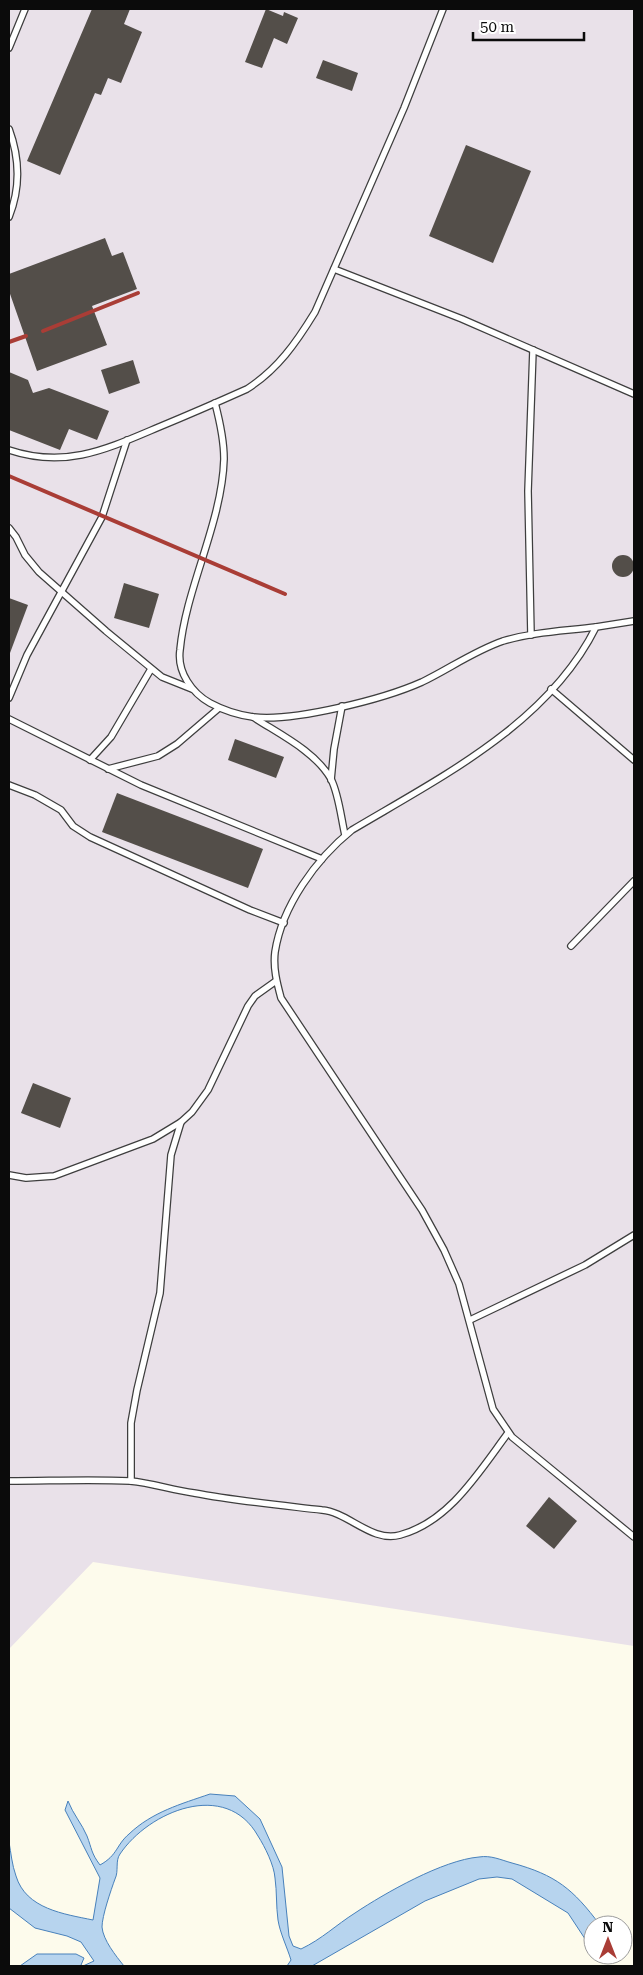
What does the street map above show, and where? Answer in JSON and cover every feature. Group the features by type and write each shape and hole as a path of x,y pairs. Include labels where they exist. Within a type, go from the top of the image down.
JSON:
{"lane":[{"path":"9,48 25,9"},
{"path":"9,450 37,457 60,458 102,451 247,389 265,377 281,362 298,340 314,312 334,269 404,108 443,9"},
{"path":"9,129 18,159 18,181 15,202 9,217"},
{"path":"334,269 533,350 634,394"},
{"path":"531,634 528,490 533,350"},
{"path":"215,403 224,446 222,478 188,608 180,652 181,666 192,689 202,699 219,708 253,717 272,718 342,706 388,696 422,682 478,651 503,641 531,634 634,621"},
{"path":"9,698 27,655 102,517 127,440"},
{"path":"9,528 16,536 24,555 39,572 151,669 162,677 192,689"},
{"path":"596,627 577,660 551,689 504,734 469,761 345,835 322,859 300,890 284,923 275,952 276,981 281,998 300,1029 422,1210 448,1258 459,1284 470,1320 493,1409 508,1433 634,1537"},
{"path":"90,760 111,737 151,669"},
{"path":"551,689 634,760"},
{"path":"331,780 334,749 342,706"},
{"path":"108,769 158,756 177,744 219,708"},
{"path":"253,717 300,748 323,768 331,780 345,835"},
{"path":"9,719 141,785 322,859"},
{"path":"9,785 35,795 61,810 74,826 90,838 250,910 284,923"},
{"path":"571,946 634,880"},
{"path":"9,1175 26,1178 54,1176 153,1140 181,1122 192,1112 208,1090 248,1006 266,986 276,981"},
{"path":"131,1482 131,1424 160,1293 171,1155 181,1122"},
{"path":"470,1320 585,1264 634,1235"},
{"path":"9,1481 131,1482 232,1499 326,1510 380,1535 398,1536 424,1525 446,1509 471,1483 508,1433"}],"shaded area":[{"path":"9,9 634,9 634,1646 93,1562 9,1649"}],"water":[{"path":"210,1794 235,1796 260,1819 282,1867 289,1936 293,1946 301,1949 316,1941 367,1905 398,1887 432,1871 465,1859 496,1858 541,1873 552,1878 572,1893 592,1915 583,1915 583,1936 568,1913 512,1879 497,1877 479,1879 425,1901 312,1966 287,1966 291,1960 279,1925 274,1873 266,1851 258,1836 244,1819 227,1809 208,1805 168,1814 149,1825 120,1854 102,1927 107,1942 124,1966 83,1966 94,1961 81,1942 67,1936 35,1928 9,1908 9,1842 16,1876 28,1896 47,1908 93,1920 100,1878 65,1810 68,1801 100,1865 114,1854 129,1834 157,1814"},
{"path":"37,1954 76,1954 84,1958 81,1965 83,1966 20,1966"}],"building":[{"path":"92,9 130,9 124,24 142,32 121,83 108,78 101,95 95,93 60,175 27,161"},
{"path":"266,9 283,16 284,12 298,18 287,44 274,38 262,68 245,62"},
{"path":"323,60 358,73 352,91 316,78"},
{"path":"466,145 531,171 493,263 429,236"},
{"path":"105,238 112,256 123,252 137,289 92,306 107,345 37,371 9,291 9,274"},
{"path":"133,360 140,383 109,394 101,370"},
{"path":"9,372 28,380 33,393 49,388 109,411 97,440 69,429 60,450 9,430"},
{"path":"623,555 631,558 634,566 631,574 623,577 615,574 612,566 615,558"},
{"path":"124,583 159,594 149,628 114,618"},
{"path":"9,598 28,605 10,653 9,653"},
{"path":"235,739 284,757 276,778 228,760"},
{"path":"117,793 263,849 248,888 102,832"},
{"path":"33,1083 71,1098 60,1128 21,1113"},
{"path":"549,1497 577,1521 554,1549 526,1526"}],"railway":[{"path":"43,331 138,293"},
{"path":"9,342 26,336"},
{"path":"9,476 285,594"}]}
